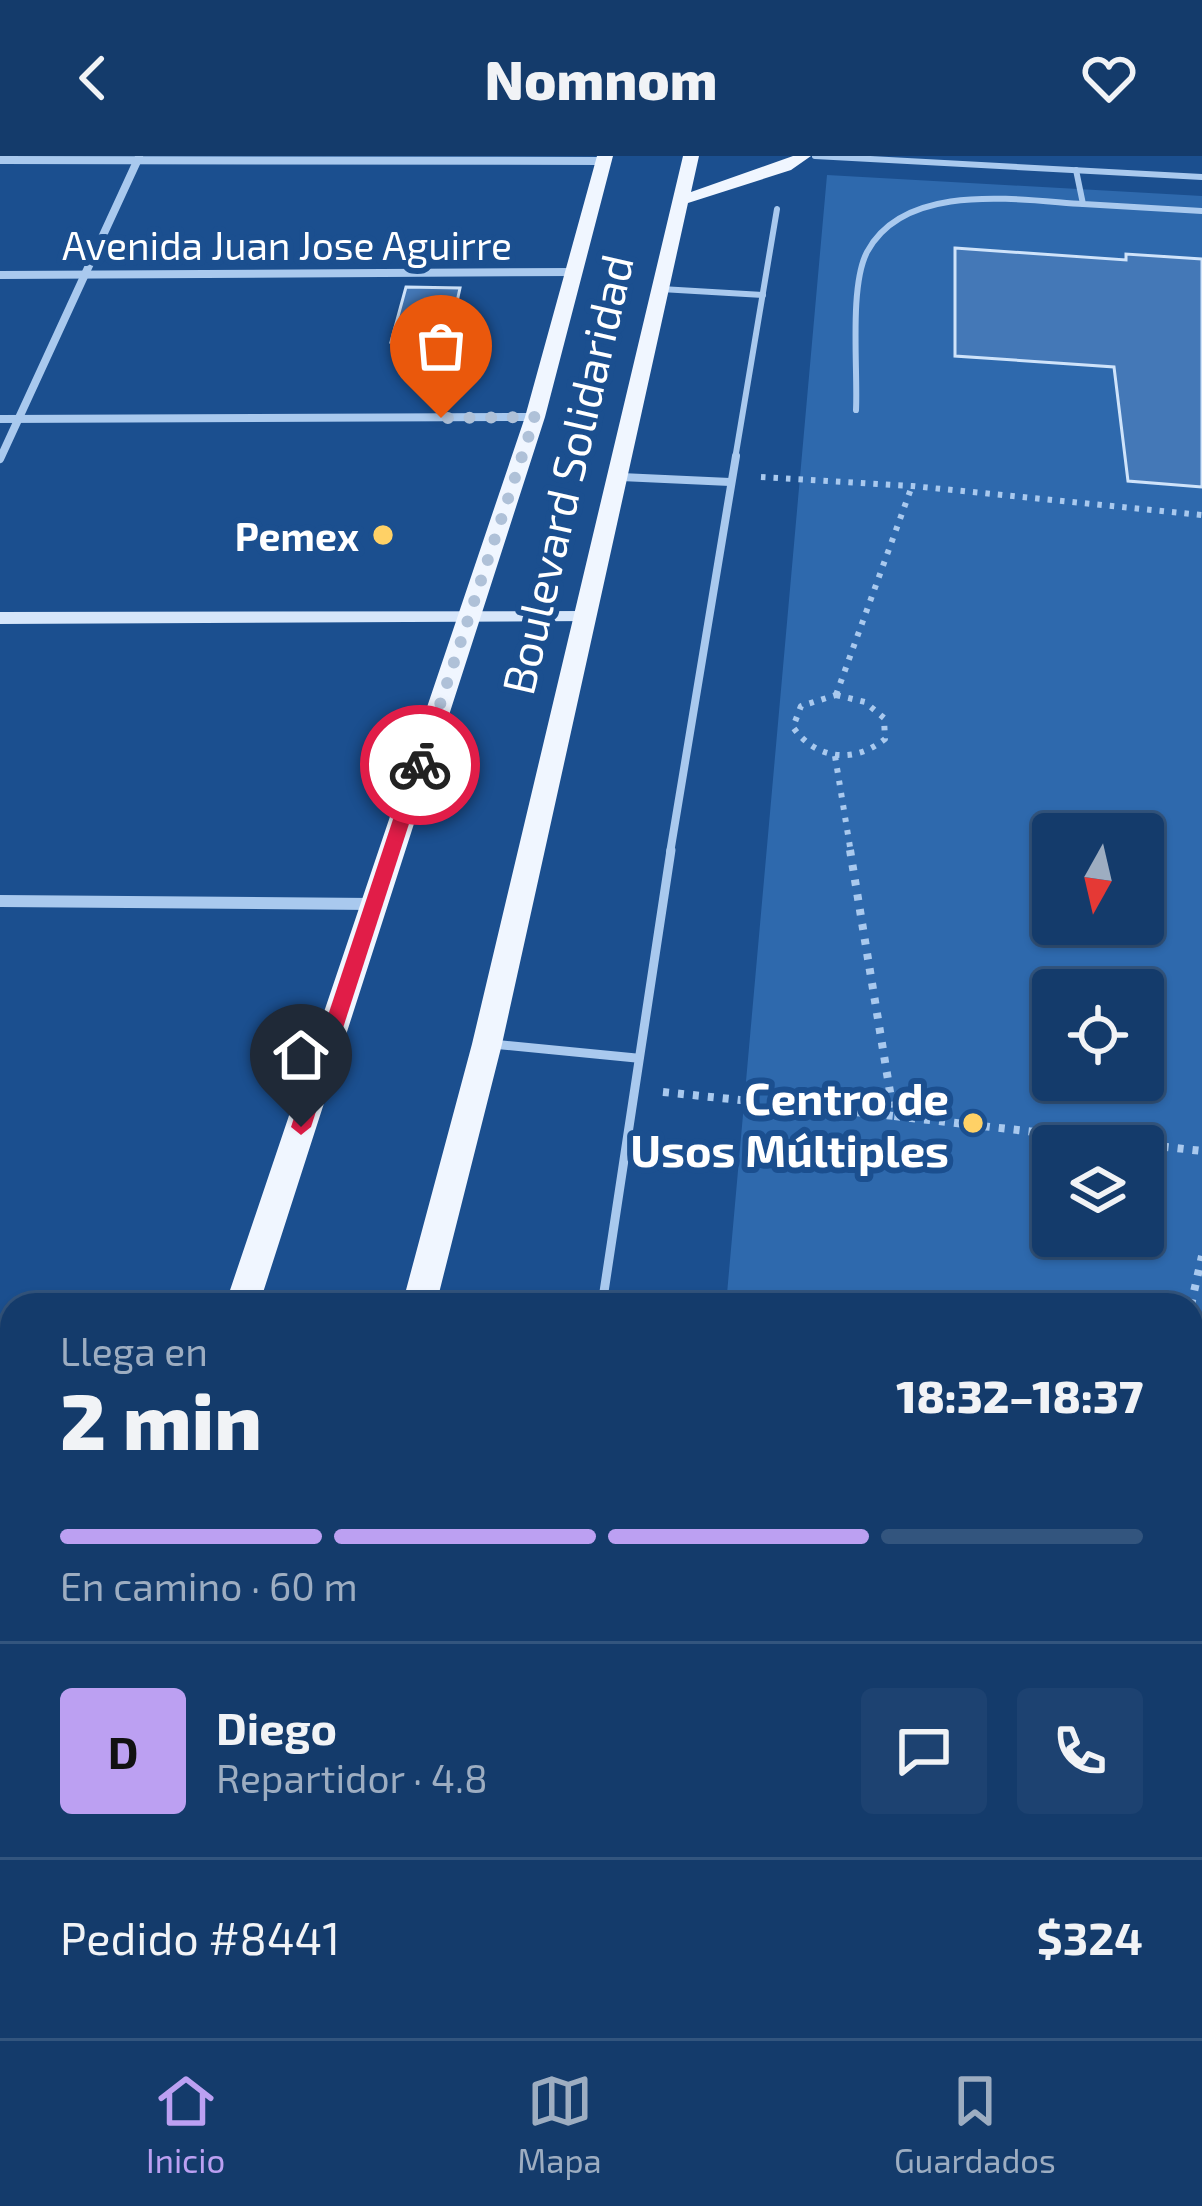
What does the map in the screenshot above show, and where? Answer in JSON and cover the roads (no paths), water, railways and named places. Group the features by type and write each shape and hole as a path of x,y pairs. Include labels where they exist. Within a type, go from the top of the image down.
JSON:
{"main road":[{"name":"Boulevard Solidaridad","path":"422,1293 487,1044 621,477 691,156"},
{"path":"680,200 786,167 802,156"},
{"name":"Boulevard Solidaridad","path":"246,1293 535,417 604,159"}],"street":[{"path":"0,460 139,158"},
{"path":"0,160 604,159"},
{"name":"Avenida Juan Jose Aguirre","path":"0,275 575,272"},
{"path":"0,419 535,417"},
{"path":"0,618 586,616"},
{"path":"0,901 374,904"}],"lane":[{"path":"815,156 1202,177"},
{"path":"1076,170 1083,204"},
{"path":"856,410 865,256 887,227 927,209 967,202 1202,211"},
{"path":"604,1293 635,1058 777,209"},
{"path":"661,289 764,295"},
{"path":"621,477 730,478"},
{"path":"487,1044 635,1058"}],"place":[{"name":"Pemex","path":"383,535"},
{"name":"Centro de Usos Múltiples","path":"973,1123"}]}
